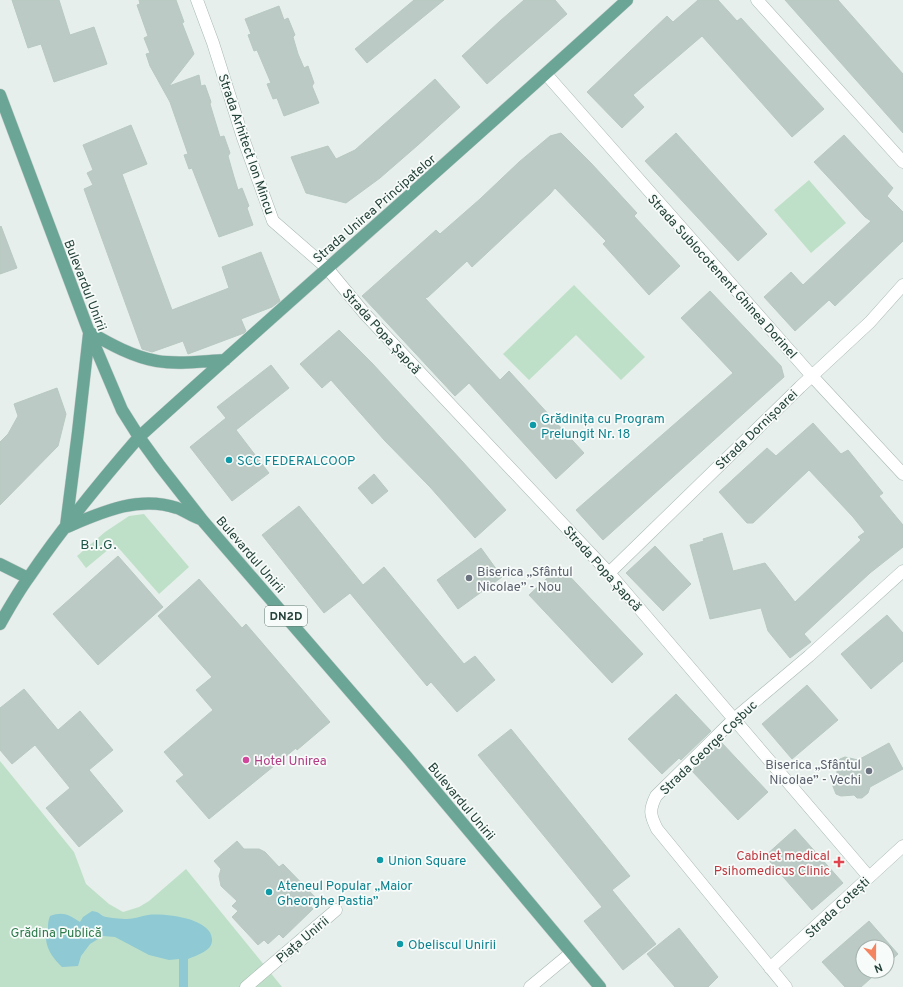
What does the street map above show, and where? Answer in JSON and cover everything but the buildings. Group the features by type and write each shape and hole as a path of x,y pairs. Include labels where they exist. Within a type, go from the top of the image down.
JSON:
{"main road":[{"name":"Strada Unirea Principatelor","path":"0,624 28,578 66,527 118,461 139,438 627,0"},
{"name":"Bulevardul Unirii","path":"0,96 89,332 122,410 139,438 176,488 407,757 600,987"},
{"path":"66,527 89,332 109,344 138,356 158,361 175,362 225,360"},
{"path":"66,527 93,515 120,507 149,503 176,508 204,521"},
{"path":"0,564 28,578"}],"street":[{"name":"Strada Arhitect Ion Mincu","path":"197,0 213,43 243,138 274,221 327,268"},
{"path":"757,0 903,162"},
{"name":"Strada Sublocotenent Ghinea Dorinel","path":"546,74 812,376 903,474"},
{"name":"Strada Popa Șapcă","path":"327,268 365,314 608,573 869,877"},
{"name":"Strada Dornișoarei","path":"608,573 870,322 903,285"},
{"name":"Strada George Coșbuc","path":"786,987 657,829 650,812 652,803 656,796 734,719 809,656 903,571"},
{"name":"Strada Cotești","path":"770,968 903,846"},
{"name":"Piața Unirii","path":"246,987 336,910"},
{"path":"530,987 571,953"}],"green space":[{"path":"809,180 846,223 811,253 774,210"},
{"path":"574,285 645,357 621,380 576,335 529,380 503,354"},
{"path":"144,514 189,567 159,594 115,544 86,568 77,556 105,532 129,516"},
{"name":"Grădina Publică","path":"0,761 74,852 86,884 109,904 123,912 139,907 149,901 186,869 282,987 0,987"}],"water":[{"path":"92,911 105,917 118,919 130,919 148,915 165,915 186,918 204,926 210,932 212,943 204,952 188,959 188,987 179,987 179,959 169,960 149,955 115,937 103,936 90,944 81,956 78,966 62,967 51,954 47,943 46,938 50,916 66,914 80,922 83,917"}],"place":[{"name":"Grădinița cu Program Prelungit Nr. 18","path":"533,425"},
{"name":"SCC FEDERALCOOP","path":"229,460"},
{"name":"Biserica „Sfântul Nicolae” - Nou","path":"469,578"},
{"name":"Hotel Unirea","path":"246,760"},
{"name":"Biserica „Sfântul Nicolae” - Vechi","path":"869,771"},
{"name":"Union Square","path":"380,860"},
{"name":"Cabinet medical Psihomedicus Clinic","path":"839,862"},
{"name":"Ateneul Popular „Maior Gheorghe Pastia”","path":"269,892"},
{"name":"Obeliscul Unirii","path":"400,944"}],"district":[{"name":"B.I.G.","path":"99,544"}]}
